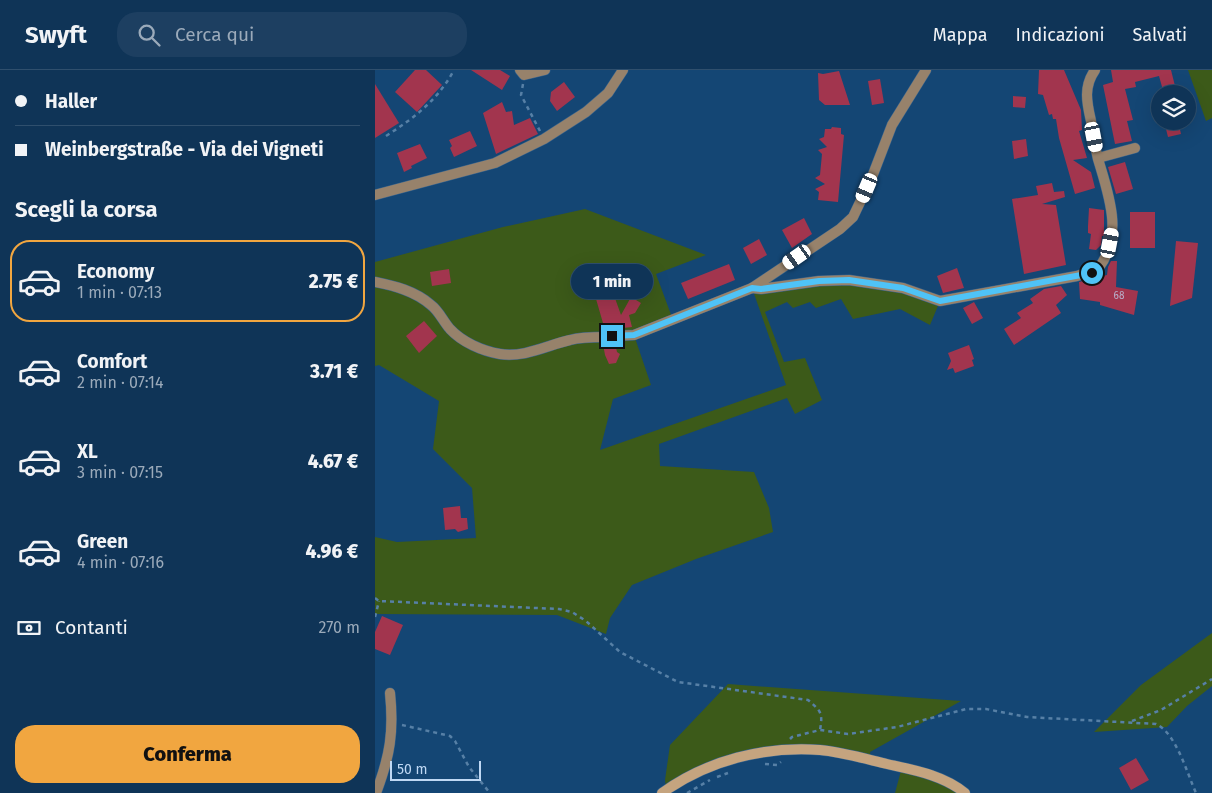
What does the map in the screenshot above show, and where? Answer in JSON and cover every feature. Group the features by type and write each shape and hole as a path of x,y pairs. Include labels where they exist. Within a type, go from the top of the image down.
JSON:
{"street":[{"path":"522,72 545,70"},
{"path":"375,195 495,163 544,139 586,112 609,93 623,70"},
{"path":"375,282 395,286 417,295 432,305 450,329 465,340 479,348 500,354 518,355 573,339 634,335 752,288 840,229 853,217 869,184 891,125 926,70"},
{"path":"752,288 761,289 819,281 849,280 903,288 940,301 1092,273 1103,262 1113,226 1113,210 1098,158 1087,102 1086,88 1095,70"},
{"path":"1098,158 1135,148"},
{"path":"376,793 387,763 393,723 390,693"},
{"path":"662,793 697,772 735,758 787,750 822,750 902,767 938,777 957,786 965,793"}],"path":[{"path":"386,136 418,115 448,82 454,70"},
{"path":"522,72 521,95 544,139"},
{"path":"375,598 379,601 559,609 573,612 586,621 620,652 678,682 808,700 819,710 822,717 820,730 848,734 897,727 966,709 992,710 1027,717 1157,724 1165,728 1172,737 1196,793"},
{"path":"375,617 379,601"},
{"path":"1131,722 1161,710 1212,679"},
{"path":"393,723 449,736 455,741 469,767 489,793"}],"green space":[{"path":"1188,70 1212,70 1212,118 1206,121 1196,93 1196,85 1193,85"},
{"path":"585,209 706,255 656,274 673,320 634,335 651,385 613,399 600,450 786,385 752,288 770,281 784,286 849,280 940,301 930,325 900,309 853,319 841,299 816,308 810,302 793,308 787,302 765,312 784,362 805,358 822,400 795,414 787,398 659,444 660,466 754,472 769,508 773,532 696,559 632,585 610,618 606,634 557,615 375,614 375,537 397,542 476,538 472,488 433,449 439,401 379,365 375,366 375,262 503,227"},
{"path":"1212,633 1212,686 1187,706 1167,727 1094,732 1141,685"},
{"path":"728,684 961,701 870,752 871,760 822,750 735,758 666,790 665,780 670,745"},
{"path":"902,767 965,793 895,793"}],"building":[{"path":"415,70 426,70 442,85 417,112 395,92"},
{"path":"471,70 500,70 510,76 502,90"},
{"path":"1039,70 1064,70 1081,110 1082,130 1079,131 1087,158 1073,160 1091,172 1095,188 1075,194 1059,138 1056,119 1053,119 1052,114 1049,115 1043,95 1038,94"},
{"path":"1111,70 1171,70 1175,85 1162,85 1159,76 1135,82 1136,87 1125,89 1133,120 1127,121 1132,141 1115,144 1103,85 1113,82"},
{"path":"839,71 850,105 825,105 819,100 818,73"},
{"path":"880,79 884,103 872,105 868,81"},
{"path":"564,82 575,97 557,111 550,101 551,92"},
{"path":"375,84 399,123 375,138"},
{"path":"1013,96 1026,97 1025,108 1013,107"},
{"path":"502,102 506,112 512,111 514,125 530,118 538,134 496,154 483,113"},
{"path":"832,127 841,128 841,134 844,135 838,202 818,200 819,192 815,189 825,184 815,178 820,175 822,154 818,150 827,147 819,139 824,137 825,129 831,129"},
{"path":"1166,130 1180,130 1181,134 1168,137"},
{"path":"470,131 477,146 454,157 449,140"},
{"path":"1026,139 1028,156 1014,159 1012,141"},
{"path":"420,144 427,158 404,172 397,153"},
{"path":"1125,162 1133,189 1116,194 1108,167"},
{"path":"1052,183 1054,192 1064,191 1065,197 1042,204 1056,205 1066,265 1024,274 1012,199 1038,195 1036,186"},
{"path":"1089,208 1104,210 1104,236 1102,236 1101,245 1096,250 1089,249 1091,234 1088,233"},
{"path":"1130,212 1155,212 1155,248 1130,248"},
{"path":"804,218 812,234 792,248 782,230"},
{"path":"759,239 767,255 751,264 743,248"},
{"path":"1176,241 1198,243 1192,298 1170,306"},
{"path":"1111,261 1117,261 1116,287 1138,291 1134,315 1100,305 1100,302 1080,299 1079,282 1107,275"},
{"path":"729,264 735,280 688,299 681,283"},
{"path":"957,268 964,288 943,293 937,276"},
{"path":"449,269 451,283 432,286 430,272"},
{"path":"1061,286 1067,295 1056,305 1061,313 1014,345 1004,329 1021,318 1017,313 1033,303 1030,299 1044,289"},
{"path":"611,287 621,315 631,297 641,303 635,313 629,315 632,327 605,330 594,292"},
{"path":"974,302 983,318 972,324 963,308"},
{"path":"424,321 437,336 419,353 406,336"},
{"path":"615,343 617,352 620,354 616,363 609,364 605,355 603,344"},
{"path":"969,345 974,359 972,360 974,366 955,373 953,368 947,370 951,361 948,353"},
{"path":"460,506 461,518 467,518 468,529 458,532 455,529 445,530 443,508"},
{"path":"382,616 403,625 390,655 375,649 375,632"},
{"path":"1136,758 1149,780 1131,790 1119,768"}],"route":[{"path":"612,336 634,335 752,288 761,289 819,281 849,280 903,288 940,301 1092,273"}]}
